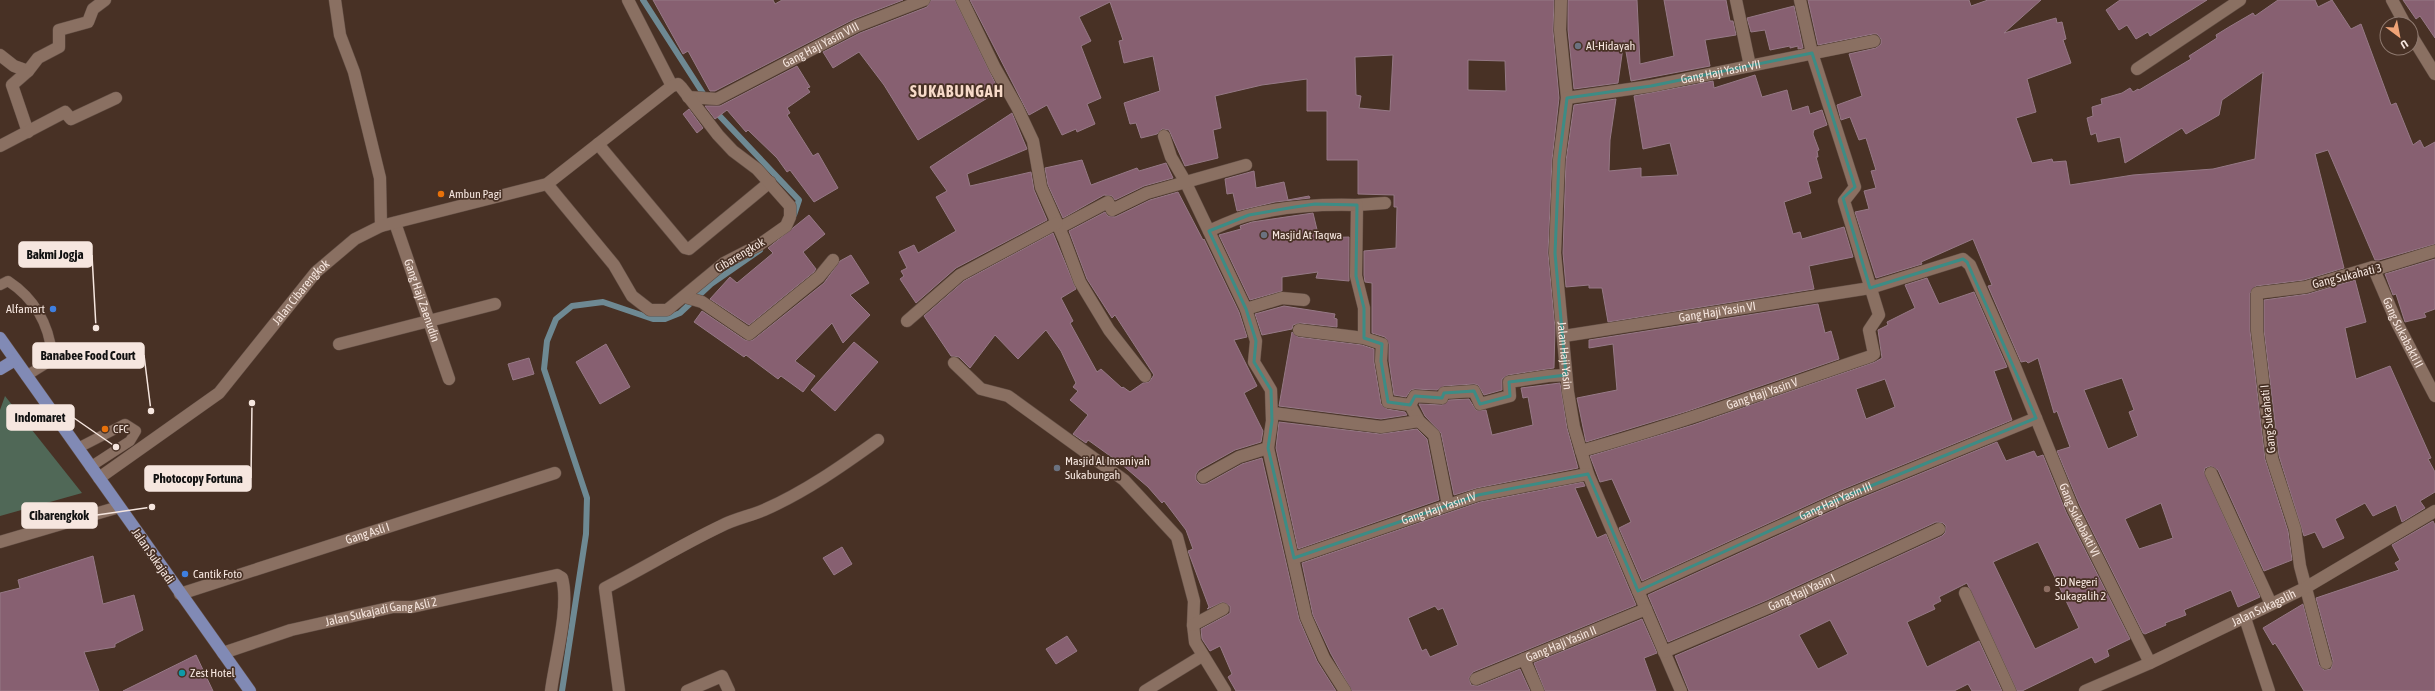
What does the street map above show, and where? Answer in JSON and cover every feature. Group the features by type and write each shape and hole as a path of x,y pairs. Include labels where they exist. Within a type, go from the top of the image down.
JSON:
{"main road":[{"name":"Jalan Sukajadi","path":"0,338 250,691"},
{"path":"0,369 15,360"}],"street":[{"path":"28,132 12,85 28,71 38,58 59,47 60,30 88,22 93,9 106,0"},
{"path":"335,0 340,35 354,72 380,178 381,226"},
{"path":"547,184 672,86 628,0"},
{"name":"Gang Haji Yasin VIII","path":"688,97 717,98 857,26 924,0"},
{"path":"962,0 1032,141 1041,187 1084,289 1109,330 1145,376"},
{"name":"Jalan Haji Yasin","path":"1561,0 1560,30 1567,98 1559,160 1555,253 1564,336 1566,375 1574,427 1588,474 1680,691"},
{"path":"1736,0 1750,66"},
{"path":"1800,0 1812,53 1855,187 1844,201 1870,288"},
{"path":"2137,69 2240,0"},
{"path":"2392,0 2401,16"},
{"name":"Gang Haji Yasin VII","path":"1567,98 1651,86 1874,41"},
{"path":"2419,48 2435,74"},
{"path":"0,55 14,66 28,71"},
{"name":"Cibarengkok","path":"547,184 614,265 632,296 650,310 669,312 687,297 693,287 724,263 759,245 786,226 790,217 790,206 757,169 733,151 678,84 672,86"},
{"path":"0,146 65,112 71,119 116,98"},
{"path":"1164,136 1171,157 1185,182 1246,309 1256,341 1254,362 1268,383 1273,413 1268,448 1294,558 1306,617 1324,658 1345,691"},
{"path":"598,144 685,248 690,249 770,182"},
{"path":"907,321 960,275 1108,202 1112,210 1146,193 1246,165"},
{"name":"Jalan Cibarengkok","path":"99,478 181,422 219,393 316,272 355,239 381,226 547,184"},
{"path":"1209,231 1249,215 1315,204 1385,204"},
{"path":"1357,205 1356,276 1364,308 1364,338"},
{"name":"Gang Haji Zaenudin","path":"395,223 430,319 449,378"},
{"name":"Gang Sukahati 3","path":"2257,293 2306,287 2373,267 2380,268 2435,251"},
{"name":"Gang Haji Yasin VI","path":"1564,336 1870,288 1963,259 1967,262 2036,418"},
{"path":"687,297 702,302 749,334 819,277 832,260"},
{"name":"Gang Sukabakti II","path":"2373,267 2397,323 2435,396"},
{"name":"Gang Haji Yasin V","path":"1581,451 1665,428 1744,398 1871,356 1875,350 1869,330 1879,315 1870,288"},
{"name":"Gang Sukahati I","path":"2257,293 2257,330 2272,458 2295,529 2297,552 2305,588 2326,663"},
{"path":"1246,309 1282,298 1304,300"},
{"path":"339,344 430,319 495,304"},
{"path":"1299,330 1364,338 1382,344 1381,361 1388,402 1410,405"},
{"path":"954,363 981,389 1008,396 1124,480 1177,537 1194,600 1192,625 1195,642 1202,656 1225,691"},
{"path":"1410,405 1415,396 1442,398 1444,393 1474,391 1480,404 1510,396 1509,382 1548,376 1566,375"},
{"path":"1410,405 1419,421 1434,435 1448,505"},
{"path":"1273,413 1381,427 1419,421"},
{"name":"Gang Haji Yasin III","path":"1638,591 1844,497 2036,418"},
{"name":"Gang Sukabakti VI","path":"2036,418 2073,509 2150,663"},
{"path":"619,691 605,588 725,524 764,510 811,485 844,465 878,440"},
{"path":"1203,477 1239,457 1268,448"},
{"name":"Gang Asli I","path":"180,594 555,473"},
{"path":"2211,473 2272,604"},
{"name":"Gang Haji Yasin IV","path":"1294,558 1478,495 1588,474"},
{"path":"0,542 119,507"},
{"name":"Jalan Sukagalih","path":"2085,691 2150,663 2305,588 2435,511"},
{"name":"Gang Haji Yasin I","path":"1664,652 1770,607 1938,529"},
{"name":"Jalan Sukajadi Gang Asli 2","path":"223,653 292,630 392,607 412,607 557,575 562,578 564,585 562,621 551,691"},
{"path":"1965,593 2010,691"},
{"path":"1192,625 1223,609"},
{"name":"Gang Haji Yasin II","path":"1476,679 1646,609"},
{"path":"2245,618 2270,691"},
{"path":"1144,691 1202,656"},
{"path":"1524,659 1538,691"},
{"path":"687,691 722,676 729,691"}],"lane":[{"path":"0,285 8,281 23,291 40,316 50,336 52,355 47,363 26,376"},
{"path":"78,448 125,424 136,430 130,441 90,467"}],"highlighted area":[{"path":"1812,53 1855,187 1843,198 1870,288 1963,259 1967,262 2036,418 1844,497 1638,591 1588,474 1478,495 1294,558 1268,448 1272,421 1271,390 1254,362 1256,341 1246,309 1209,231 1249,215 1315,204 1357,205 1356,276 1364,308 1364,338 1382,344 1381,361 1388,402 1410,405 1415,396 1442,398 1444,393 1474,391 1480,404 1510,396 1509,382 1566,375 1555,253 1559,160 1567,98 1651,86"}],"green space":[{"path":"5,396 82,493 0,516 0,410"}],"building":[{"path":"653,0 773,0 775,4 782,0 903,0 854,19 715,91 710,91 688,51 683,54"},
{"path":"931,0 955,0 999,91 918,140 884,85 859,52 833,68 823,52 860,33 927,7"},
{"path":"970,0 1554,0 1553,31 1559,98 1552,160 1548,253 1555,328 1554,368 1508,375 1502,379 1502,390 1484,395 1478,385 1474,384 1444,386 1437,390 1415,389 1411,390 1406,397 1394,395 1389,361 1389,344 1385,337 1372,333 1372,283 1365,282 1364,251 1396,248 1397,207 1394,207 1394,195 1358,194 1358,160 1327,160 1327,111 1307,111 1307,79 1262,85 1215,96 1221,128 1213,130 1218,158 1185,166 1169,130 1162,129 1157,134 1141,138 1136,123 1130,124 1124,103 1160,91 1153,56 1124,63 1119,41 1123,40 1110,2 1079,17 1091,41 1081,46 1101,98 1087,104 1095,124 1077,132 1076,129 1062,135 1047,105 1029,115","holes":["1393,55 1390,111 1359,108 1361,96 1356,95 1355,57","1468,60 1505,61 1506,91 1468,90"]},
{"path":"1568,0 1637,0 1640,64 1674,56 1664,0 1726,0 1730,21 1733,21 1736,35 1705,40 1710,66 1631,81 1624,40 1618,83 1574,89 1568,30"},
{"path":"1808,0 1969,0 1971,6 1988,0 2041,0 2004,33 2056,18 2057,23 2062,22 2066,39 2063,40 2071,63 2027,79 2036,112 2016,118 2032,163 2052,159 2053,162 2066,161 2070,185 2133,175 2213,169 2255,159 2263,72 2222,100 2219,115 2186,134 2182,128 2125,163 2120,137 2098,142 2096,133 2091,135 2087,118 2093,116 2092,107 2102,104 2101,99 2122,93 2130,88 2133,92 2138,89 2139,90 2191,59 2189,56 2217,38 2216,35 2253,13 2255,16 2278,0 2315,0 2318,7 2332,0 2351,29 2361,24 2391,105 2396,103 2413,145 2420,140 2424,148 2435,142 2435,244 2375,260 2328,150 2315,154 2344,268 2304,280 2256,286 2250,293 2250,331 2265,459 2288,531 2292,560 2264,571 2218,470 2211,466 2205,468 2204,472 2260,597 2238,607 2231,590 2184,610 2186,615 2165,623 2166,625 2145,634 2143,633 2080,506 2057,451 2070,447 2057,411 2054,413 2038,358 2028,363 2026,361 2021,362 1988,286 1992,285 1973,239 1921,262 1922,264 1876,278 1855,212 1869,209 1864,191 1876,188 1871,171 1876,170 1866,138 1859,140 1850,117 1841,120 1837,105 1862,96 1849,54 1876,48 1881,44 1881,39 1877,34 1873,34 1818,45","holes":["2122,378 2134,410 2129,412 2138,436 2108,449 2084,390","2161,503 2173,538 2139,549 2125,519"]},
{"path":"2120,0 2207,0 2150,36 2148,32 2136,39 2127,25 2119,30 2106,10"},
{"path":"2403,0 2435,0 2435,38 2420,16 2414,16"},
{"path":"1794,6 1803,48 1798,49 1798,46 1790,48 1790,46 1770,50 1765,30 1751,32 1747,18"},
{"path":"797,66 810,87 807,88 810,92 787,108 790,113 787,115 813,156 818,153 838,188 814,202 790,170 787,172 777,158 748,130 746,132 727,110 715,119 705,106 720,106"},
{"path":"1755,75 1762,97 1787,90 1792,111 1808,106 1810,114 1822,110 1827,125 1814,130 1813,134 1819,150 1817,151 1818,157 1816,157 1822,178 1808,182 1811,193 1784,202 1793,234 1800,232 1802,239 1844,227 1853,257 1809,266 1814,289 1608,322 1602,288 1589,288 1589,285 1566,287 1563,253 1566,161 1574,105 1616,99 1610,140 1609,171 1641,168 1641,177 1678,175 1670,143 1643,149 1634,96 1713,81 1714,88"},
{"path":"689,109 703,128 697,133 683,114"},
{"path":"1012,113 1027,149 967,174 970,186 1031,172 1034,190 1047,220 956,268 916,303 900,279 904,276 901,271 907,268 899,252 914,245 918,253 956,231 936,197 947,191 930,167"},
{"path":"1082,160 1091,185 1137,168 1139,171 1166,163 1173,178 1144,186 1115,200 1112,196 1104,195 1063,218 1048,185 1045,168"},
{"path":"1254,171 1256,188 1284,182 1288,200 1309,196 1310,198 1275,202 1237,211 1233,193 1227,194 1225,179"},
{"path":"1178,192 1203,240 1204,239 1239,312 1247,337 1234,340 1257,386 1244,393 1263,431 1261,442 1235,450 1199,470 1196,474 1196,480 1200,484 1206,484 1242,464 1262,458 1299,619 1317,661 1336,691 1236,691 1228,677 1232,674 1220,646 1210,651 1202,639 1201,629 1230,613 1230,606 1223,602 1207,609 1209,607 1188,551 1193,549 1186,530 1164,501 1162,503 1148,487 1120,463 1088,440 1086,443 1073,434 1088,415 1070,400 1078,391 1073,387 1076,383 1061,351 1046,330 1018,359 995,335 970,368 959,357 951,356 924,316 964,281 1053,233 1076,289 1061,298 1073,321 1070,323 1097,372 1101,369 1122,388 1123,387 1130,392 1143,383 1149,382 1154,375 1115,315 1112,318 1087,279 1069,231 1105,212 1108,216 1115,217 1150,200"},
{"path":"1313,213 1319,238 1349,237 1349,281 1316,278 1318,272 1282,277 1282,291 1250,300 1219,235 1241,229 1240,226 1252,222"},
{"path":"809,215 825,234 803,252 816,269 814,272 749,325 710,299 730,277 737,283 773,253 768,248"},
{"path":"851,255 869,283 850,295 870,315 843,343 832,323 795,361 815,376 803,392 781,376 778,379 746,355 744,357 694,322 702,311 745,340 753,340 824,283 840,261"},
{"path":"2435,259 2435,309 2424,313 2426,317 2405,322 2396,294 2393,295 2385,274"},
{"path":"1927,278 1939,304 1974,292 2007,367 1994,371 2012,420 1841,490 1642,581 1619,528 1631,522 1612,479 1600,482 1590,456 1693,425 1875,362 1882,358 1878,330 1888,325 1887,322 1915,308 1905,285","holes":["1885,379 1895,407 1866,419 1856,389"]},
{"path":"2355,280 2366,322 2345,328 2356,379 2390,366 2431,458 2428,459 2435,472 2435,492 2420,501 2425,508 2402,522 2396,505 2373,516 2365,503 2335,519 2344,538 2323,548 2315,532 2304,536 2279,456 2264,330 2264,300 2308,294"},
{"path":"1818,304 1825,333 1831,331 1839,359 1688,411 1586,442 1577,398 1617,390 1613,344 1589,348 1589,340"},
{"path":"1284,306 1335,314 1334,318 1337,319 1337,327 1300,323 1293,325 1292,329 1262,335 1255,314"},
{"path":"1292,332 1298,337 1362,345 1374,349 1374,362 1381,404 1387,409 1405,412 1407,415 1381,419 1279,406"},
{"path":"854,342 878,362 835,411 811,390"},
{"path":"606,344 630,387 600,404 576,362"},
{"path":"529,358 534,374 513,380 508,364"},
{"path":"1560,383 1567,428 1578,468 1477,488 1454,495 1441,433 1425,416 1419,404 1442,405 1449,400 1469,399 1476,410 1486,410 1492,435 1533,425 1528,397 1523,398 1521,388"},
{"path":"1279,422 1380,434 1417,429 1427,439 1439,500 1298,549 1276,448"},
{"path":"1997,442 2006,461 2034,451 2037,457 2043,455 2066,512 2130,639 2107,650 2109,656 2095,663 2092,657 2022,691 2017,691 1967,583 1939,597 1941,601 1933,605 1935,609 1907,622 1927,667 1979,641 2002,691 1972,691 1968,684 1954,691 1689,691 1675,656 1773,614 1942,536 1945,533 1946,526 1943,523 1936,522 1767,600 1668,642 1648,595 1847,504","holes":["2038,542 2079,628 2035,649 1993,562","1830,620 1848,654 1818,669 1799,635"]},
{"path":"1583,482 1585,486 1575,488 1597,538 1606,534 1636,605 1473,672 1469,678 1471,685 1478,686 1520,669 1530,691 1352,691 1331,654 1313,615 1302,563 1480,502","holes":["1435,606 1438,610 1443,608 1458,645 1430,657 1426,649 1422,651 1408,618"]},
{"path":"2433,521 2435,525 2435,691 2304,691 2279,649 2275,643 2273,645 2263,628 2303,604 2319,665 2324,670 2331,669 2333,661 2316,598 2399,570 2395,563 2400,560 2392,545"},
{"path":"842,547 852,564 834,575 823,558"},
{"path":"93,556 103,604 134,595 143,630 115,644 115,647 84,652 99,691 0,691 0,593 20,588 18,580"},
{"path":"1642,619 1657,653 1644,658 1656,691 1545,691 1534,663"},
{"path":"1067,636 1077,651 1056,664 1046,649"},
{"name":"Zest Hotel","path":"196,655 213,691 123,691"}],"waterway":[{"path":"643,0 706,98"},
{"path":"715,111 799,200 794,215"},
{"path":"562,691 586,534 587,498 544,369 547,341 556,319 572,306 603,302 653,319 665,319 680,313 711,284 760,250"}],"place":[{"name":"Al-Hidayah","path":"1578,46"},
{"name":"Ambun Pagi","path":"441,194"},
{"name":"Masjid At Taqwa","path":"1264,235"},
{"name":"Alfamart","path":"53,309"},
{"name":"Bakmi Jogja","path":"96,328"},
{"name":"Photocopy Fortuna","path":"252,403"},
{"name":"Banabee Food Court","path":"151,411"},
{"name":"CFC","path":"105,429"},
{"name":"Indomaret","path":"116,447"},
{"name":"Masjid Al Insaniyah Sukabungah","path":"1057,468"},
{"name":"Cibarengkok","path":"152,507"},
{"name":"Cantik Foto","path":"185,574"},
{"name":"SD Negeri Sukagalih 2","path":"2047,589"},
{"name":"Zest Hotel","path":"182,673"}],"district":[{"name":"SUKABUNGAH","path":"957,91"}]}
